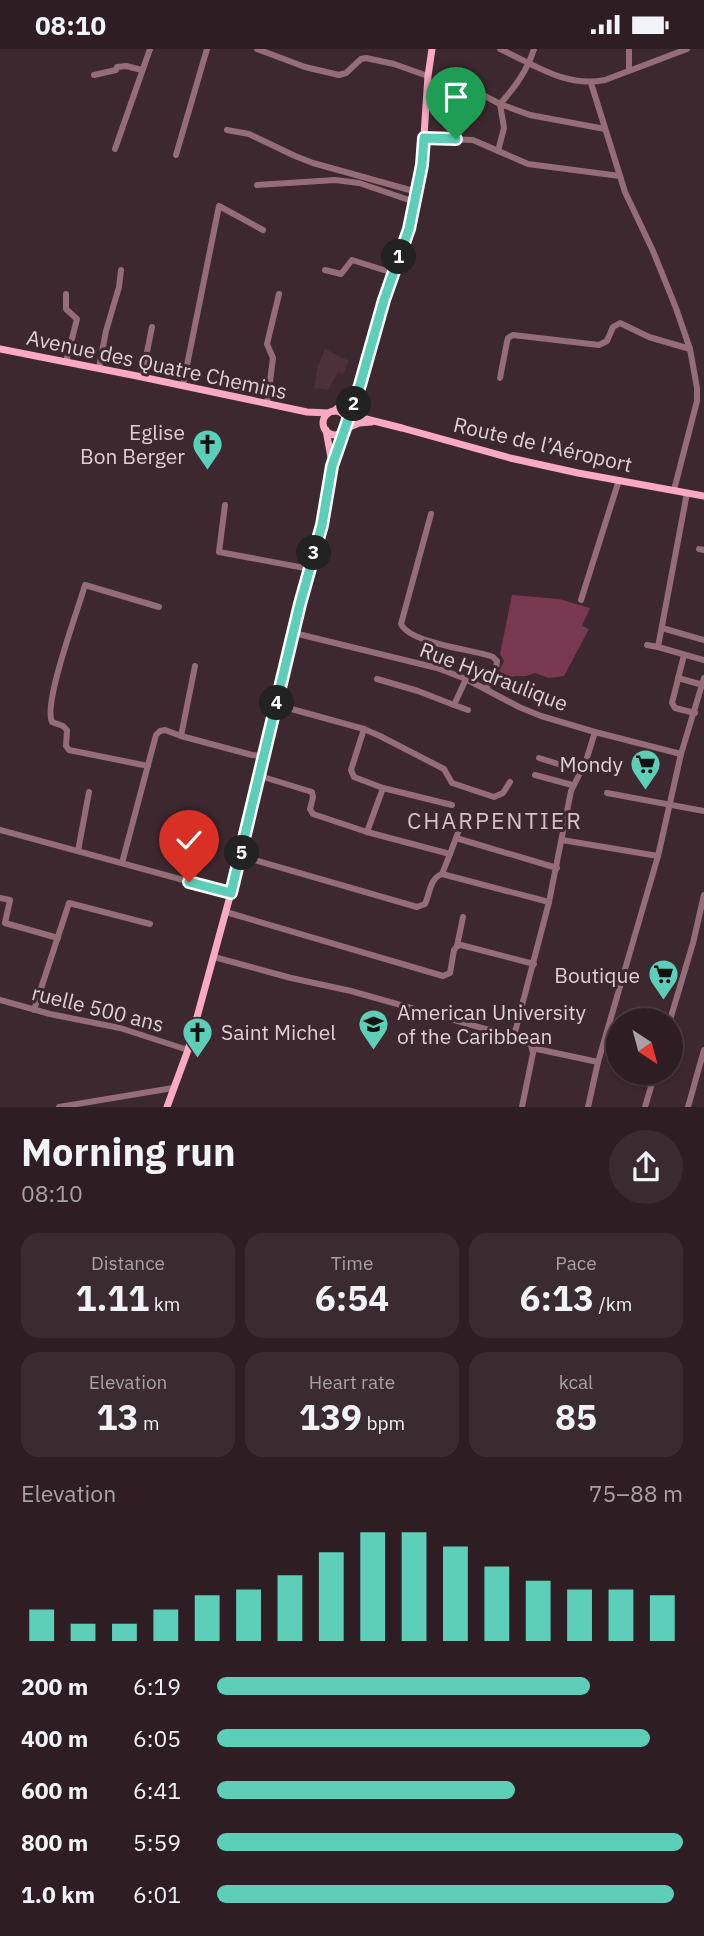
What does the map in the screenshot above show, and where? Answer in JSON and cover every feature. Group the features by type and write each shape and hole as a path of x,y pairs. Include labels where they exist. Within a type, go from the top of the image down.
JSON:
{"main road":[{"path":"332,466 323,420 338,413 358,391 409,229 422,165 432,49"},
{"name":"Avenue des Quatre Chemins","path":"0,349 307,412 338,413"},
{"path":"338,413 358,391"},
{"name":"Avenue des Quatre Chemins","path":"307,412 325,429"},
{"path":"167,1107 188,1050 241,856 322,525 332,466 345,429 346,419 338,413"},
{"name":"Route de l’Aéroport","path":"338,413 510,459 704,496"},
{"name":"Route de l’Aéroport","path":"345,429 359,423 375,422"},
{"path":"325,429 332,434 345,429"}],"street":[{"path":"115,149 150,49"},
{"path":"176,155 207,49"},
{"path":"257,49 305,67 337,75 344,74 361,59 366,58 428,76"},
{"path":"500,49 563,79 591,83 687,49"},
{"path":"500,104 517,85 530,63 534,49"},
{"path":"629,49 629,70"},
{"path":"658,49 659,59"},
{"path":"94,75 126,66 142,70"},
{"path":"591,83 625,192 653,251 690,349 697,401 674,490"},
{"path":"456,139 460,105 470,93 479,93 530,115 605,129"},
{"path":"498,151 505,128 500,104"},
{"path":"227,130 248,134 313,163 417,193"},
{"path":"424,138 474,140 528,164 620,176"},
{"path":"257,185 335,180 359,183 415,202"},
{"path":"183,386 219,206 263,230"},
{"path":"326,270 341,274 352,260 393,274"},
{"path":"99,368 121,270"},
{"path":"65,294 66,309 77,319 66,362"},
{"path":"267,404 273,358 267,344 279,294"},
{"path":"500,378 508,338 513,335 600,345 607,341 613,327 620,323 649,337 690,349"},
{"path":"142,377 152,327"},
{"path":"580,600 618,480"},
{"path":"658,647 687,493"},
{"path":"225,505 219,552 310,569"},
{"path":"431,514 401,624 406,632 421,638 495,659 496,668 486,689"},
{"path":"148,766 69,750 65,744 67,730 64,726 52,722 49,714 56,681 85,585 159,607"},
{"path":"662,628 704,640"},
{"name":"Rue Hydraulique","path":"294,633 437,669 486,689 519,707 595,732 681,754"},
{"path":"647,645 704,660"},
{"path":"684,655 672,703 675,708 695,713"},
{"path":"181,736 195,666"},
{"path":"588,1107 598,1062 658,856 681,754 703,681 678,678"},
{"path":"377,679 468,710"},
{"path":"454,705 466,680"},
{"path":"277,705 364,729 444,769 452,783 494,797 503,793 510,782"},
{"path":"364,729 351,772 356,779 452,805"},
{"path":"122,863 158,733 165,730 252,755 265,756"},
{"path":"514,1036 557,868 572,785 581,772 595,732"},
{"path":"539,758 581,772"},
{"path":"535,775 572,785"},
{"path":"260,776 310,791 313,797 310,809 313,814 450,854"},
{"path":"368,832 383,788"},
{"path":"78,851 89,792"},
{"path":"607,793 704,811"},
{"path":"241,856 417,907 425,904 432,881 442,874 463,819"},
{"path":"0,830 231,893"},
{"path":"456,838 557,868"},
{"path":"562,840 658,856"},
{"path":"442,874 549,902"},
{"path":"674,1008 704,895"},
{"path":"0,898 10,900 5,923 58,938"},
{"path":"34,1010 69,903 150,924"},
{"path":"226,912 443,977 450,973 463,917"},
{"path":"457,946 534,964"},
{"path":"214,957 351,991 527,1041 532,1048 533,1058 522,1107"},
{"name":"ruelle 500 ans","path":"0,1000 120,1028 188,1050"},
{"path":"532,1048 598,1062"},
{"path":"688,1107 704,1050"},
{"path":"645,1107 651,1085"},
{"path":"59,1107 173,1088"}],"shaded area":[{"path":"325,349 349,361 343,374 338,372 328,390 314,388 318,366"},
{"path":"512,595 559,599 590,608 582,626 589,629 564,676 549,678 535,673 514,676 507,680 499,671 504,661 500,654"}],"place":[{"name":"Eglise Bon Berger","path":"208,471"},
{"name":"Mondy","path":"646,791"},
{"name":"Boutique","path":"663,1002"},
{"name":"American University of the Caribbean","path":"374,1051"},
{"name":"Saint Michel","path":"198,1059"}],"district":[{"name":"CHARPENTIER","path":"495,820"}],"route":[{"path":"189,882 231,893 300,604 322,525 332,466 409,229 422,165 424,138 456,139"}]}
